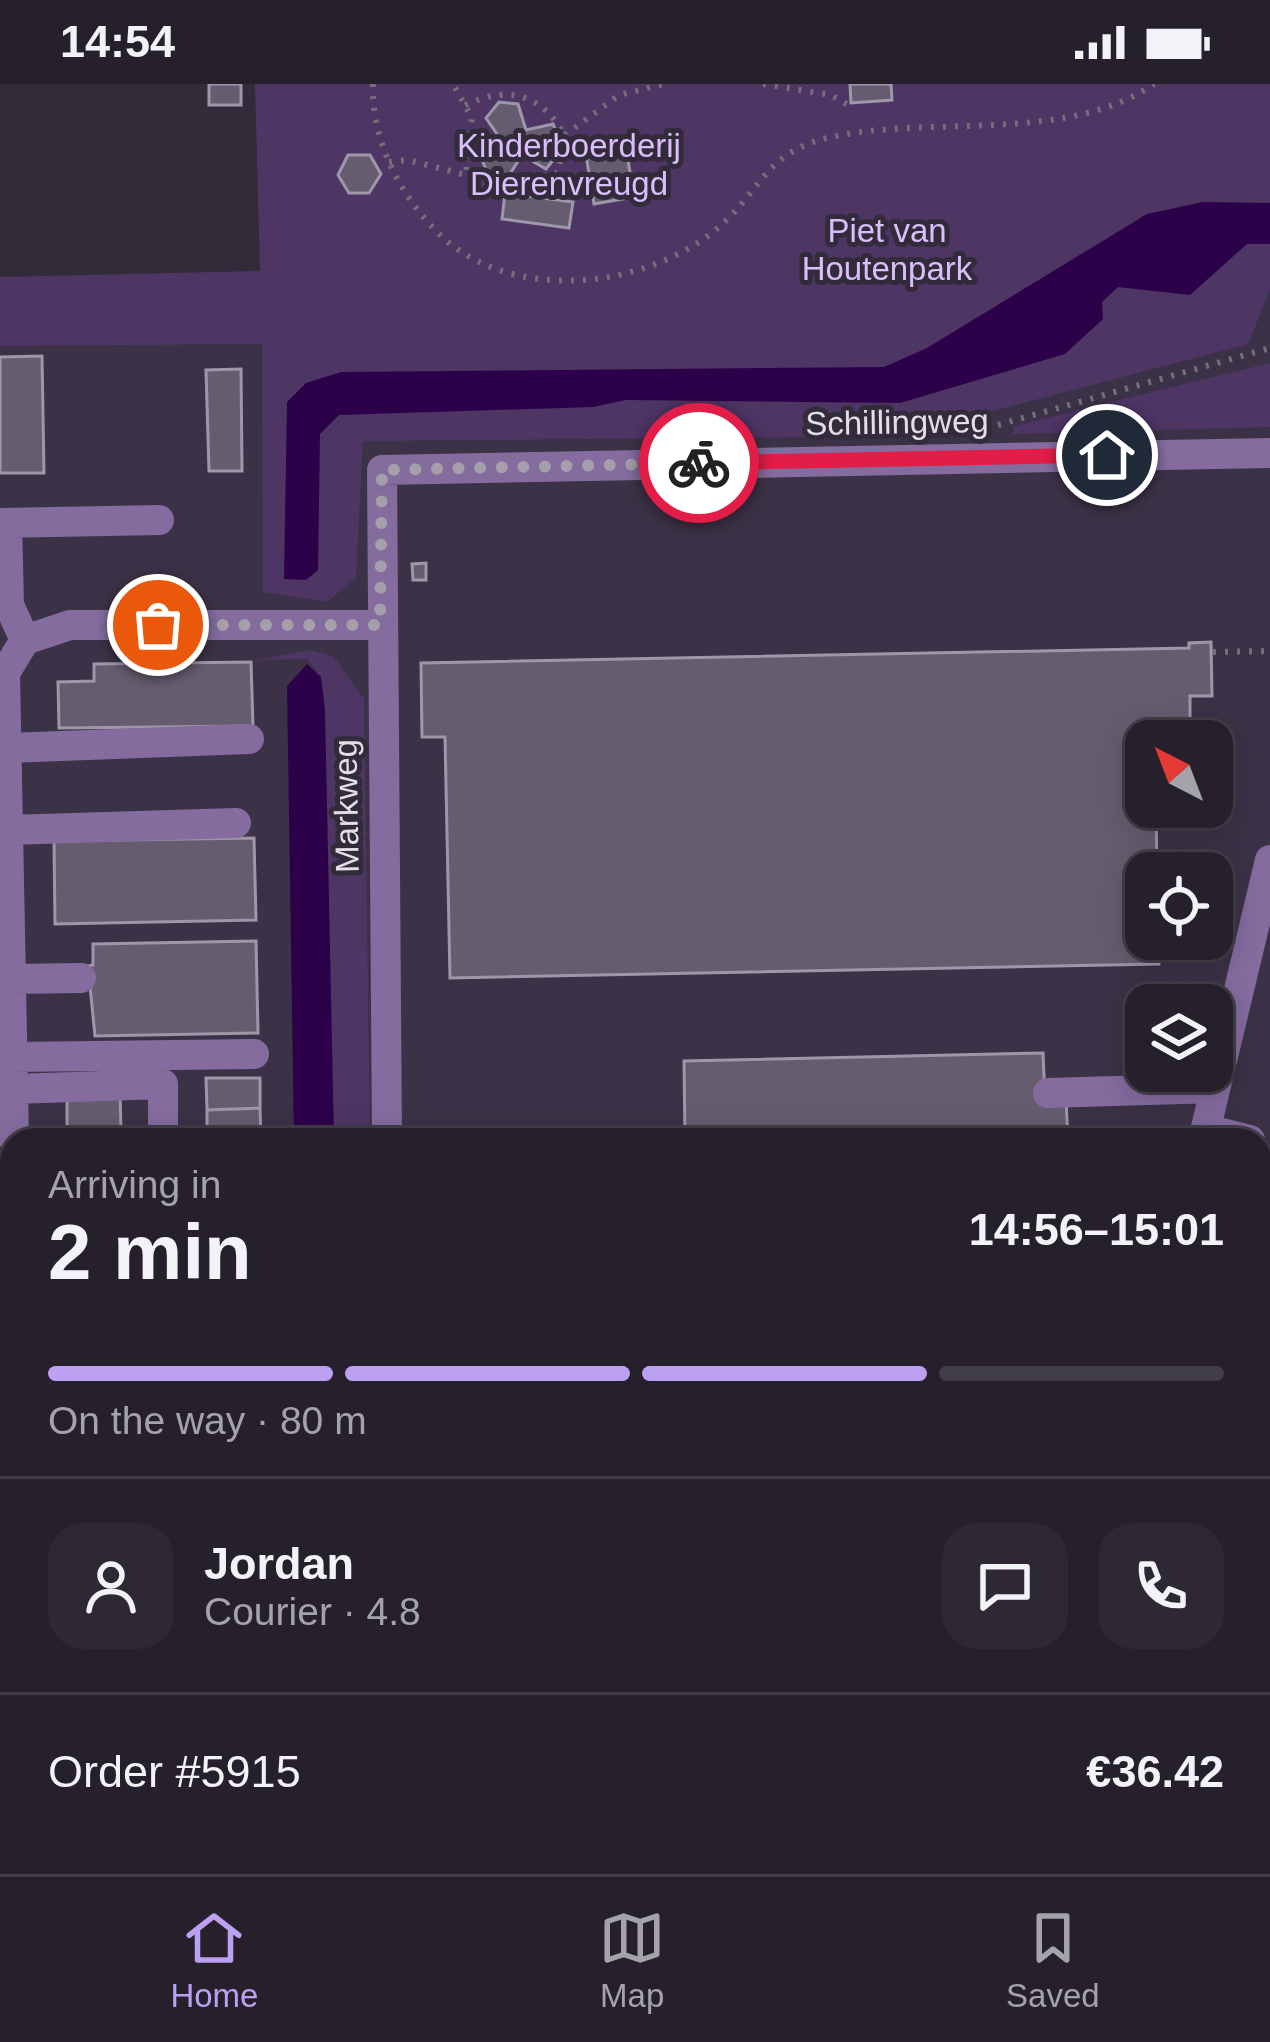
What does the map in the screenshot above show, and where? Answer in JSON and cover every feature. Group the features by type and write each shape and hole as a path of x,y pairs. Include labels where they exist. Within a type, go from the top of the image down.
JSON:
{"street":[{"name":"Schillingweg","path":"382,470 1270,453"},
{"name":"Markweg","path":"382,470 387,1128"},
{"path":"26,640 9,605 4,523 159,520"},
{"path":"14,1128 5,673 26,640 70,625 380,625"},
{"path":"7,748 249,739"},
{"path":"6,827 236,824"},
{"path":"1233,1013 1270,860"},
{"path":"11,979 82,978"},
{"path":"13,1057 254,1054"},
{"path":"13,1089 163,1084 163,1128"},
{"path":"1048,1093 1125,1091"},
{"path":"1206,1128 1214,1092"}],"path":[{"path":"373,84 389,162 403,196 468,257 540,280 590,280 640,270 684,252 718,229 769,166 796,146 836,136 1078,113 1134,98 1154,84"},
{"path":"453,84 472,118 466,175"},
{"path":"482,84 483,94"},
{"path":"389,162 408,160 466,175 481,184 557,173 565,135 596,108 636,88 664,84"},
{"path":"763,84 831,95 848,105"},
{"path":"465,105 483,94 527,88 554,115 565,135"},
{"path":"986,456 1000,421 1270,348"},
{"path":"1213,652 1270,651"}],"shaded area":[{"path":"1203,202 1270,203 1270,244 1247,244 1190,295 1118,287 1102,302 1103,319 1065,354 900,403 626,400 593,407 339,415 320,434 318,570 306,580 284,579 287,402 306,383 341,372 884,367 927,348 1147,214"},
{"path":"1270,290 1270,1128 0,1128 0,346 263,343 337,428 1034,396 1247,344"},
{"path":"307,664 321,677 325,710 334,1128 294,1128 287,686"}],"green space":[{"name":"Piet van Houtenpark","path":"255,84 1270,84 1270,290 1248,344 989,412 950,413 950,436 363,441 356,578 327,602 263,592 262,344 0,346 0,277 260,271"},
{"path":"1270,363 1270,427 1013,434 1014,426"},
{"path":"310,650 333,656 364,699 370,1128 334,1128 321,677 307,659 255,660"}],"building":[{"path":"209,84 241,84 241,105 209,105"},
{"path":"850,84 891,84 892,100 851,103"},
{"path":"499,102 518,104 526,130 553,124 563,148 546,169 522,155 508,177 488,175 481,157 499,137 486,118"},
{"path":"625,142 634,197 594,204 585,149"},
{"path":"348,155 370,155 381,174 369,193 349,193 338,175"},
{"path":"505,193 573,202 569,228 502,219"},
{"path":"42,356 44,473 0,473 0,357"},
{"path":"241,369 242,471 209,471 206,370"},
{"path":"957,414 977,415 977,431 957,431"},
{"path":"426,563 426,580 413,580 412,564"},
{"path":"1211,642 1212,696 1190,696 1190,720 1125,720 1125,828 1156,828 1157,852 1125,852 1125,960 1159,960 1159,964 450,978 445,737 422,737 421,663 1189,648 1189,643"},
{"path":"251,662 253,726 59,728 58,682 94,681 94,664"},
{"path":"254,838 256,920 55,924 54,841"},
{"path":"256,941 258,1033 95,1036 88,966 93,965 93,944"},
{"path":"1043,1053 1045,1099 1066,1099 1067,1128 685,1128 684,1061"},
{"path":"206,1078 260,1078 260,1108 207,1110"},
{"path":"120,1093 121,1128 67,1128 67,1094"},
{"path":"260,1108 261,1128 207,1128 207,1110"}],"way so far":[{"path":"158,625 380,625 382,470 699,463"}],"route":[{"path":"699,463 1107,455"}],"park label":[{"name":"Kinderboerderij Dierenvreugd","path":"569,164"}]}
